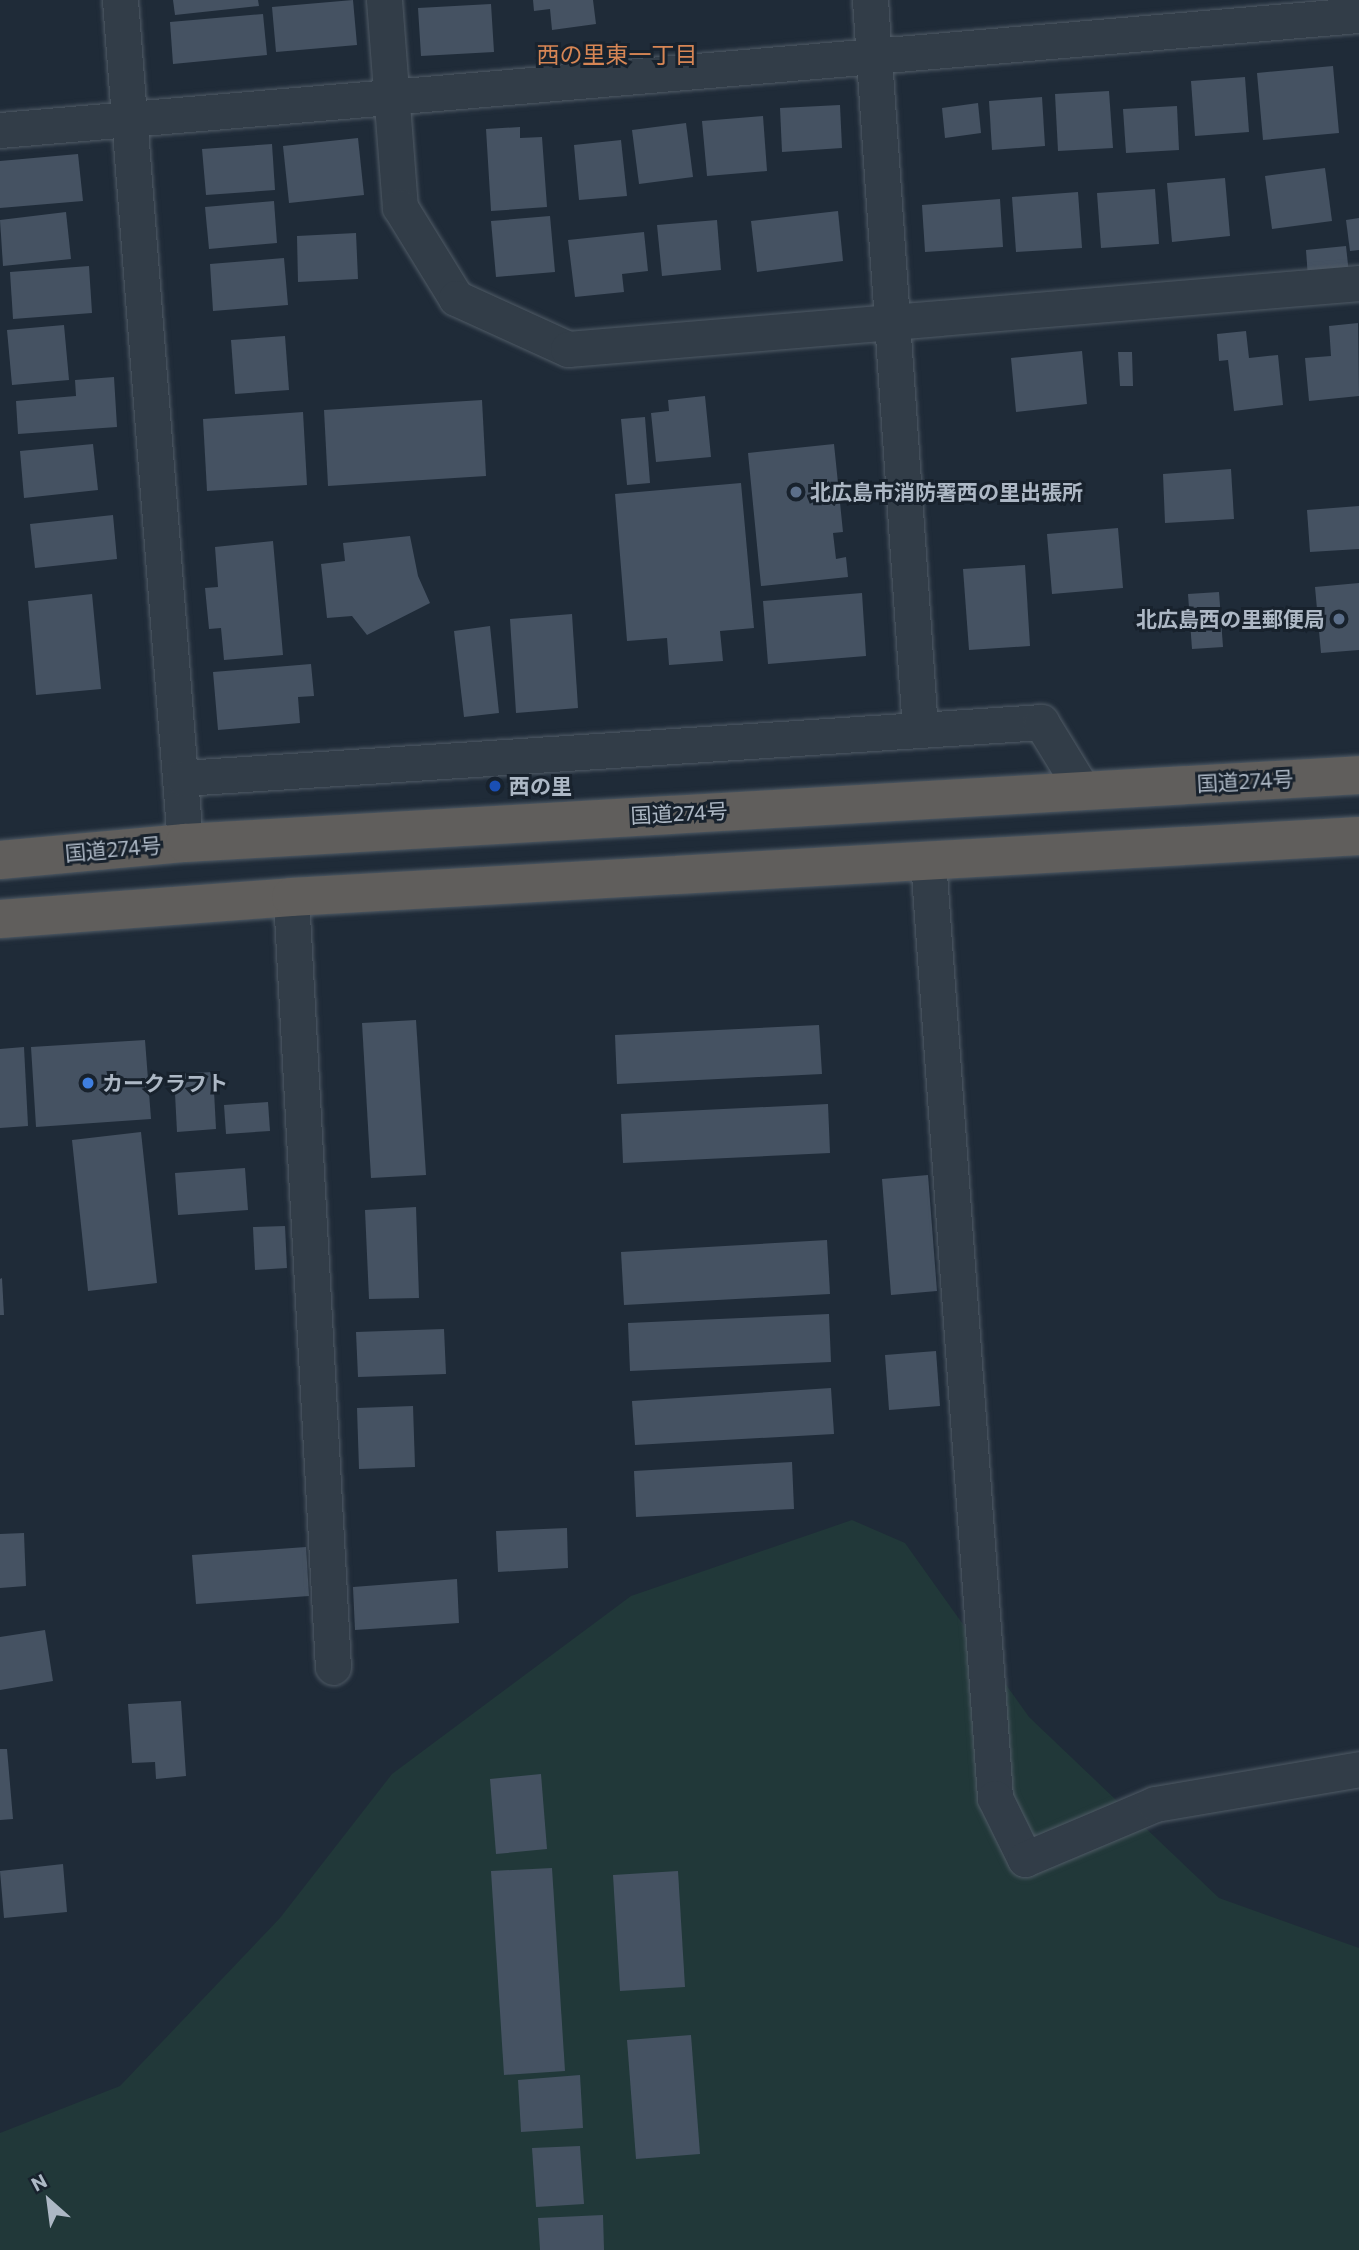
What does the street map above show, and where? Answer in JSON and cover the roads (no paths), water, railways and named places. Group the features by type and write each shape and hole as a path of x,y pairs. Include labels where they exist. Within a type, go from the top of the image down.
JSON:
{"highway":[{"name":"国道274号","path":"0,860 185,843 1359,775"},
{"path":"0,919 291,897 1359,836"}],"street":[{"path":"120,0 183,778 185,843"},
{"path":"384,0 400,207 456,298 568,349 1359,284"},
{"path":"870,0 920,729"},
{"path":"0,131 1359,15"},
{"path":"183,778 1041,722 1082,789"},
{"path":"928,860 995,1798 1025,1859 1155,1804 1359,1769"},
{"path":"291,897 333,1667"}],"place":[{"name":"北広島市消防署西の里出張所","path":"796,492"},
{"name":"北広島西の里郵便局","path":"1339,619"},
{"name":"西の里","path":"495,786"},
{"name":"カークラフト","path":"88,1083"}],"district":[{"name":"西の里東一丁目","path":"617,54"}]}
